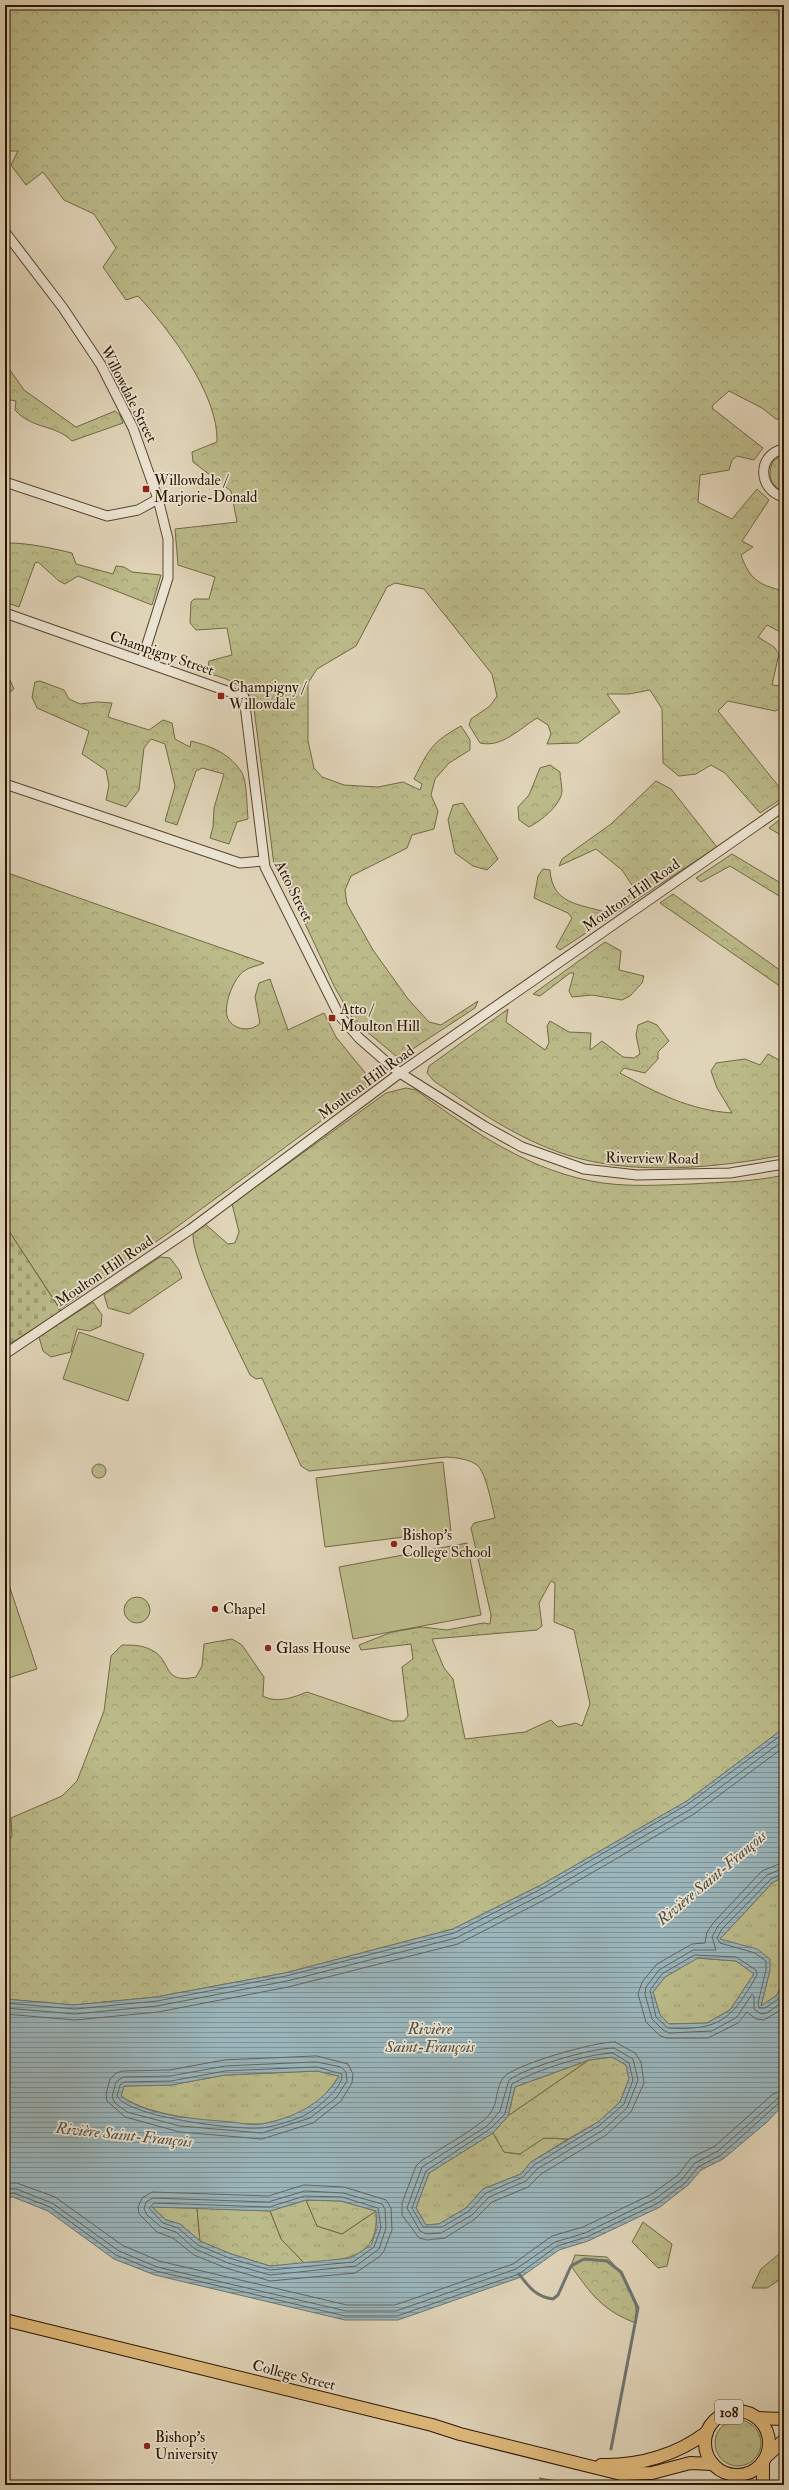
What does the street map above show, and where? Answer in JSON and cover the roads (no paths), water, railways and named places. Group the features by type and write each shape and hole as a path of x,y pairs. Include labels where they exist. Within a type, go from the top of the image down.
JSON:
{"main road":[{"name":"College Street","path":"5,2320 424,2423 460,2434 609,2472 633,2474 656,2472 690,2463 713,2464"},
{"name":"108","path":"713,2464 705,2447 707,2432 715,2420 727,2412 742,2411 758,2418 784,2419"},
{"name":"108","path":"758,2418 765,2427 769,2437 765,2458"},
{"name":"College Street","path":"575,2463 614,2465 653,2459 685,2447 707,2432"},
{"path":"724,2472 735,2475 746,2474 784,2440"},
{"path":"763,2485 765,2458"},
{"path":"713,2464 724,2472 735,2485"}],"street":[{"name":"Willowdale Street","path":"5,232 63,308 101,365 133,428 158,498 168,539 168,578 142,660"},
{"path":"784,449 770,455 765,463 763,472 764,482 769,490 784,497"},
{"path":"5,482 107,516 138,510 158,498"},
{"name":"Champigny Street","path":"5,613 244,697 263,861"},
{"name":"Atto Street","path":"5,784 236,862 263,861 339,1015 359,1038 400,1073"},
{"name":"Moulton Hill Road","path":"5,1354 191,1229 400,1073 784,806"},
{"name":"Riverview Road","path":"400,1073 484,1126 522,1147 584,1169 637,1175 730,1173 784,1164"}],"water":[{"name":"Rivière Saint-François","path":"784,1728 784,1877 773,1882 720,1939 757,1949 770,1959 770,1970 761,2006 777,1995 784,1980 784,2104 767,2122 723,2159 701,2170 688,2185 660,2207 588,2241 559,2250 521,2277 398,2320 345,2320 155,2275 114,2259 48,2211 13,2197 5,2198 5,1999 74,2005 156,1997 285,1973 453,1929 541,1885 687,1801","holes":["698,1958 736,1961 754,1974 730,2010 707,2023 669,2024 660,2015 653,1992 665,1977","612,2057 626,2065 629,2079 620,2102 598,2122 531,2162 521,2174 483,2189 466,2208 439,2224 426,2225 416,2208 429,2173 493,2133 508,2116 515,2087 589,2060","317,2071 339,2076 325,2094 316,2102 296,2114 258,2125 189,2118 159,2113 132,2103 121,2096 124,2086 171,2085 225,2075","306,2200 341,2201 376,2211 377,2228 371,2245 351,2258 270,2266 231,2254 200,2241 180,2224 166,2220 152,2207 270,2211"]}],"waterway":[{"path":"519,2274 537,2294 553,2299 558,2295 571,2266 584,2259 607,2261 621,2272 638,2308 611,2449"}],"place":[{"name":"Willowdale / Marjorie-Donald","path":"146,489"},
{"name":"Champigny / Willowdale","path":"221,696"},
{"name":"Atto / Moulton Hill","path":"332,1018"},
{"name":"Bishop's College School","path":"394,1544"},
{"name":"Chapel","path":"215,1609"},
{"name":"Glass House","path":"268,1648"},
{"name":"Bishop's University","path":"147,2446"}]}
